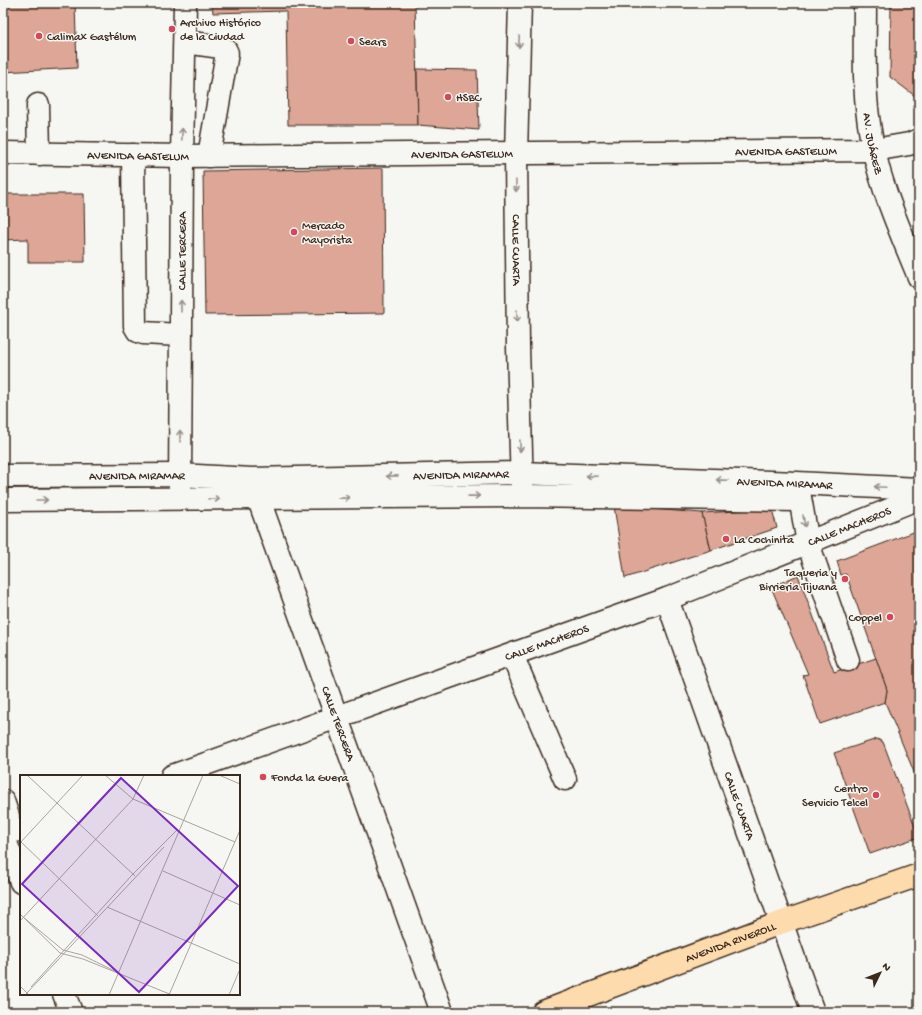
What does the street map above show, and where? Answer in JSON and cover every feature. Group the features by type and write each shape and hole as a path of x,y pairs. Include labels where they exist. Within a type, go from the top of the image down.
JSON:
{"main road":[{"name":"AVENIDA RIVEROLL","path":"543,1012 780,923 919,875"}],"street":[{"name":"CALLE TERCERA","path":"180,499 180,335 185,3"},
{"name":"CALLE CUARTA","path":"520,3 516,154 520,474 523,496"},
{"name":"AV. JUÁREZ","path":"865,3 868,124 890,204 919,277"},
{"path":"185,42 221,47 225,49 227,53 209,156"},
{"path":"38,105 39,154"},
{"name":"AVENIDA GASTELUM","path":"3,153 209,156 874,150 909,144 919,140"},
{"path":"133,155 135,326 138,331 143,333 180,335"},
{"name":"AVENIDA MIRAMAR","path":"3,500 180,499 255,489 520,474 799,491"},
{"name":"AVENIDA MIRAMAR","path":"3,476 180,475 255,489 523,496 919,489"},
{"name":"CALLE TERCERA","path":"255,489 442,1012"},
{"path":"799,491 808,543 848,660"},
{"name":"CALLE MACHEROS","path":"175,775 667,599 919,498"},
{"name":"CALLE CUARTA","path":"667,599 780,923 813,1012"},
{"path":"512,655 565,779"},
{"path":"8,823 20,877"},
{"path":"64,995 71,1012"}],"building":[{"name":"Calimax Gastélum","path":"3,3 75,3 77,68 3,72"},
{"name":"Sears","path":"212,3 415,3 418,125 288,125 286,11 213,13"},
{"path":"891,3 919,3 919,95 915,96 890,77"},
{"name":"HSBC","path":"417,69 477,70 479,130 418,125"},
{"name":"Mercado Mayorista","path":"383,168 384,313 205,315 203,171"},
{"path":"3,194 84,194 85,262 28,262 28,239 3,240"},
{"path":"614,506 702,513 711,550 625,578"},
{"name":"La Cochinita","path":"772,509 777,528 711,550 702,513"},
{"name":"Coppel","path":"919,530 919,784 885,702 887,690 846,574 841,575 837,561"},
{"path":"798,575 834,672 876,658 887,690 885,702 820,724 803,675 808,674 771,587"},
{"name":"Centro Servicio Telcel","path":"877,739 883,742 919,837 870,854 834,753"}],"place":[{"name":"Archivo Histórico de la Ciudad","path":"172,29"},
{"name":"Calimax Gastélum","path":"39,36"},
{"name":"Sears","path":"351,41"},
{"name":"HSBC","path":"448,97"},
{"name":"Mercado Mayorista","path":"294,232"},
{"name":"La Cochinita","path":"726,539"},
{"name":"Taqueria y Birrieria Tijuana","path":"845,579"},
{"name":"Coppel","path":"890,617"},
{"name":"Fonda la Guera","path":"263,777"},
{"name":"Centro Servicio Telcel","path":"876,795"}]}
